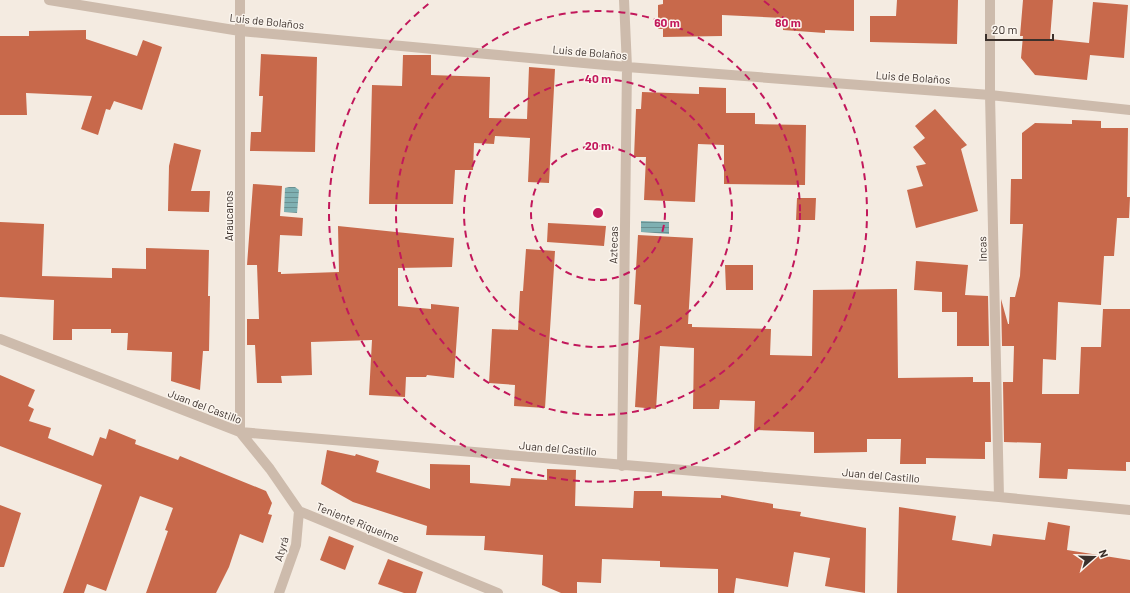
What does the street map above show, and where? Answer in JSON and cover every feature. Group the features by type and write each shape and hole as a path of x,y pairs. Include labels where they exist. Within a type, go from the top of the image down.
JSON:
{"street":[{"name":"Luis de Bolaños","path":"49,0 240,31 627,67 990,95 1130,110"},
{"name":"Araucanos","path":"240,0 240,432"},
{"name":"Aztecas","path":"622,466 627,67 624,0"},
{"name":"Incas","path":"990,0 990,95 999,497"},
{"name":"Juan del Castillo","path":"0,339 240,432 622,466 999,497 1130,510"},
{"name":"Teniente Riquelme","path":"240,432 270,469 299,511 498,593"},
{"name":"Atyrá","path":"279,593 296,545 299,511"}],"water":[{"path":"295,187 299,190 297,213 284,212 285,188"},
{"path":"641,221 669,222 669,234 641,232"}],"building":[{"path":"663,0 854,0 854,31 825,30 825,33 783,30 783,18 722,15 722,36 663,37 663,29 658,29 658,5 663,4"},
{"path":"897,0 958,0 957,44 870,42 870,16 896,16"},
{"path":"1023,0 1053,0 1050,39 1089,43 1093,2 1128,5 1124,58 1090,55 1087,80 1035,75 1021,58 1023,36 1020,36"},
{"path":"86,30 86,39 137,56 143,40 162,47 142,110 114,101 110,110 106,109 98,135 81,129 92,96 26,93 27,115 0,115 0,36 29,36 29,31"},
{"path":"261,54 317,57 315,152 250,151 251,132 261,132 263,96 259,96"},
{"path":"403,55 431,55 431,75 490,77 489,118 527,119 529,67 555,69 549,183 528,182 530,138 495,136 494,144 474,143 473,170 455,170 453,204 369,204 372,85 402,86"},
{"path":"699,87 726,88 726,113 755,113 755,124 806,125 805,185 724,184 724,145 698,144 695,202 644,200 646,157 634,157 636,109 641,109 642,92 699,94"},
{"path":"935,109 967,145 961,149 978,211 916,228 907,190 923,186 916,166 926,164 913,147 925,138 915,126"},
{"path":"1072,120 1101,121 1101,128 1128,128 1127,197 1130,197 1129,218 1117,218 1114,256 1104,256 1101,305 1058,302 1056,360 1043,359 1042,394 1079,394 1081,347 1101,347 1103,309 1130,309 1130,462 1126,462 1126,471 1068,469 1067,479 1039,478 1041,443 1004,442 1003,382 1013,382 1014,346 1002,346 1001,299 1009,324 1010,297 1015,297 1020,276 1023,224 1010,224 1011,179 1022,179 1022,133 1035,123 1072,124"},
{"path":"174,143 201,150 191,191 210,191 209,212 168,211 169,166"},
{"path":"253,184 282,186 280,216 303,218 302,236 280,235 278,272 281,272 281,274 339,272 338,226 454,238 452,267 398,268 398,306 431,309 431,304 459,307 454,378 427,375 426,377 406,377 405,397 369,395 372,340 311,342 312,375 281,376 282,383 257,383 255,345 247,345 247,319 259,319 257,265 247,265"},
{"path":"797,198 816,198 815,220 796,220"},
{"path":"0,222 44,224 42,276 112,278 112,268 146,269 146,248 209,250 209,351 203,351 200,390 171,381 172,352 127,350 128,333 111,333 111,329 72,329 72,340 53,340 54,300 0,297"},
{"path":"548,223 606,226 604,246 547,242"},
{"path":"638,235 693,238 688,324 692,324 692,327 771,329 770,355 812,356 813,290 897,289 898,378 973,377 973,382 990,382 991,442 985,442 985,459 926,458 926,464 900,464 901,439 867,439 867,452 814,453 814,432 754,430 755,401 720,400 719,409 693,409 694,348 660,346 656,409 635,407 641,305 634,304"},
{"path":"526,249 555,251 545,408 514,406 515,385 489,383 492,329 518,330 520,291 523,291"},
{"path":"916,261 968,265 965,295 988,296 989,346 957,346 957,312 942,312 942,292 914,290"},
{"path":"725,265 753,265 753,290 726,290"},
{"path":"0,375 35,390 28,406 34,409 29,421 51,428 48,438 93,456 100,437 106,439 109,429 136,440 135,444 178,460 180,456 266,491 272,503 268,514 272,515 263,543 240,534 229,567 216,593 146,593 168,531 165,530 173,508 140,496 106,591 87,584 84,593 63,593 102,485 0,446"},
{"path":"327,450 355,456 356,454 379,461 376,472 430,489 430,464 470,465 470,483 510,486 511,478 547,480 547,469 576,470 575,506 633,508 634,491 662,491 662,496 721,498 721,495 773,504 773,508 801,512 800,516 866,528 865,593 825,586 830,558 794,552 788,587 736,578 734,593 718,593 718,569 660,567 660,561 602,559 601,583 577,582 577,593 561,593 542,585 543,555 484,550 485,536 426,535 427,526 353,502 321,484"},
{"path":"0,505 21,513 4,567 0,567"},
{"path":"899,507 956,516 952,540 991,546 993,534 1045,540 1048,522 1070,526 1067,550 1130,560 1130,593 897,593"},
{"path":"329,536 354,546 345,570 320,560"},
{"path":"388,559 423,572 416,593 404,593 378,584"}]}
